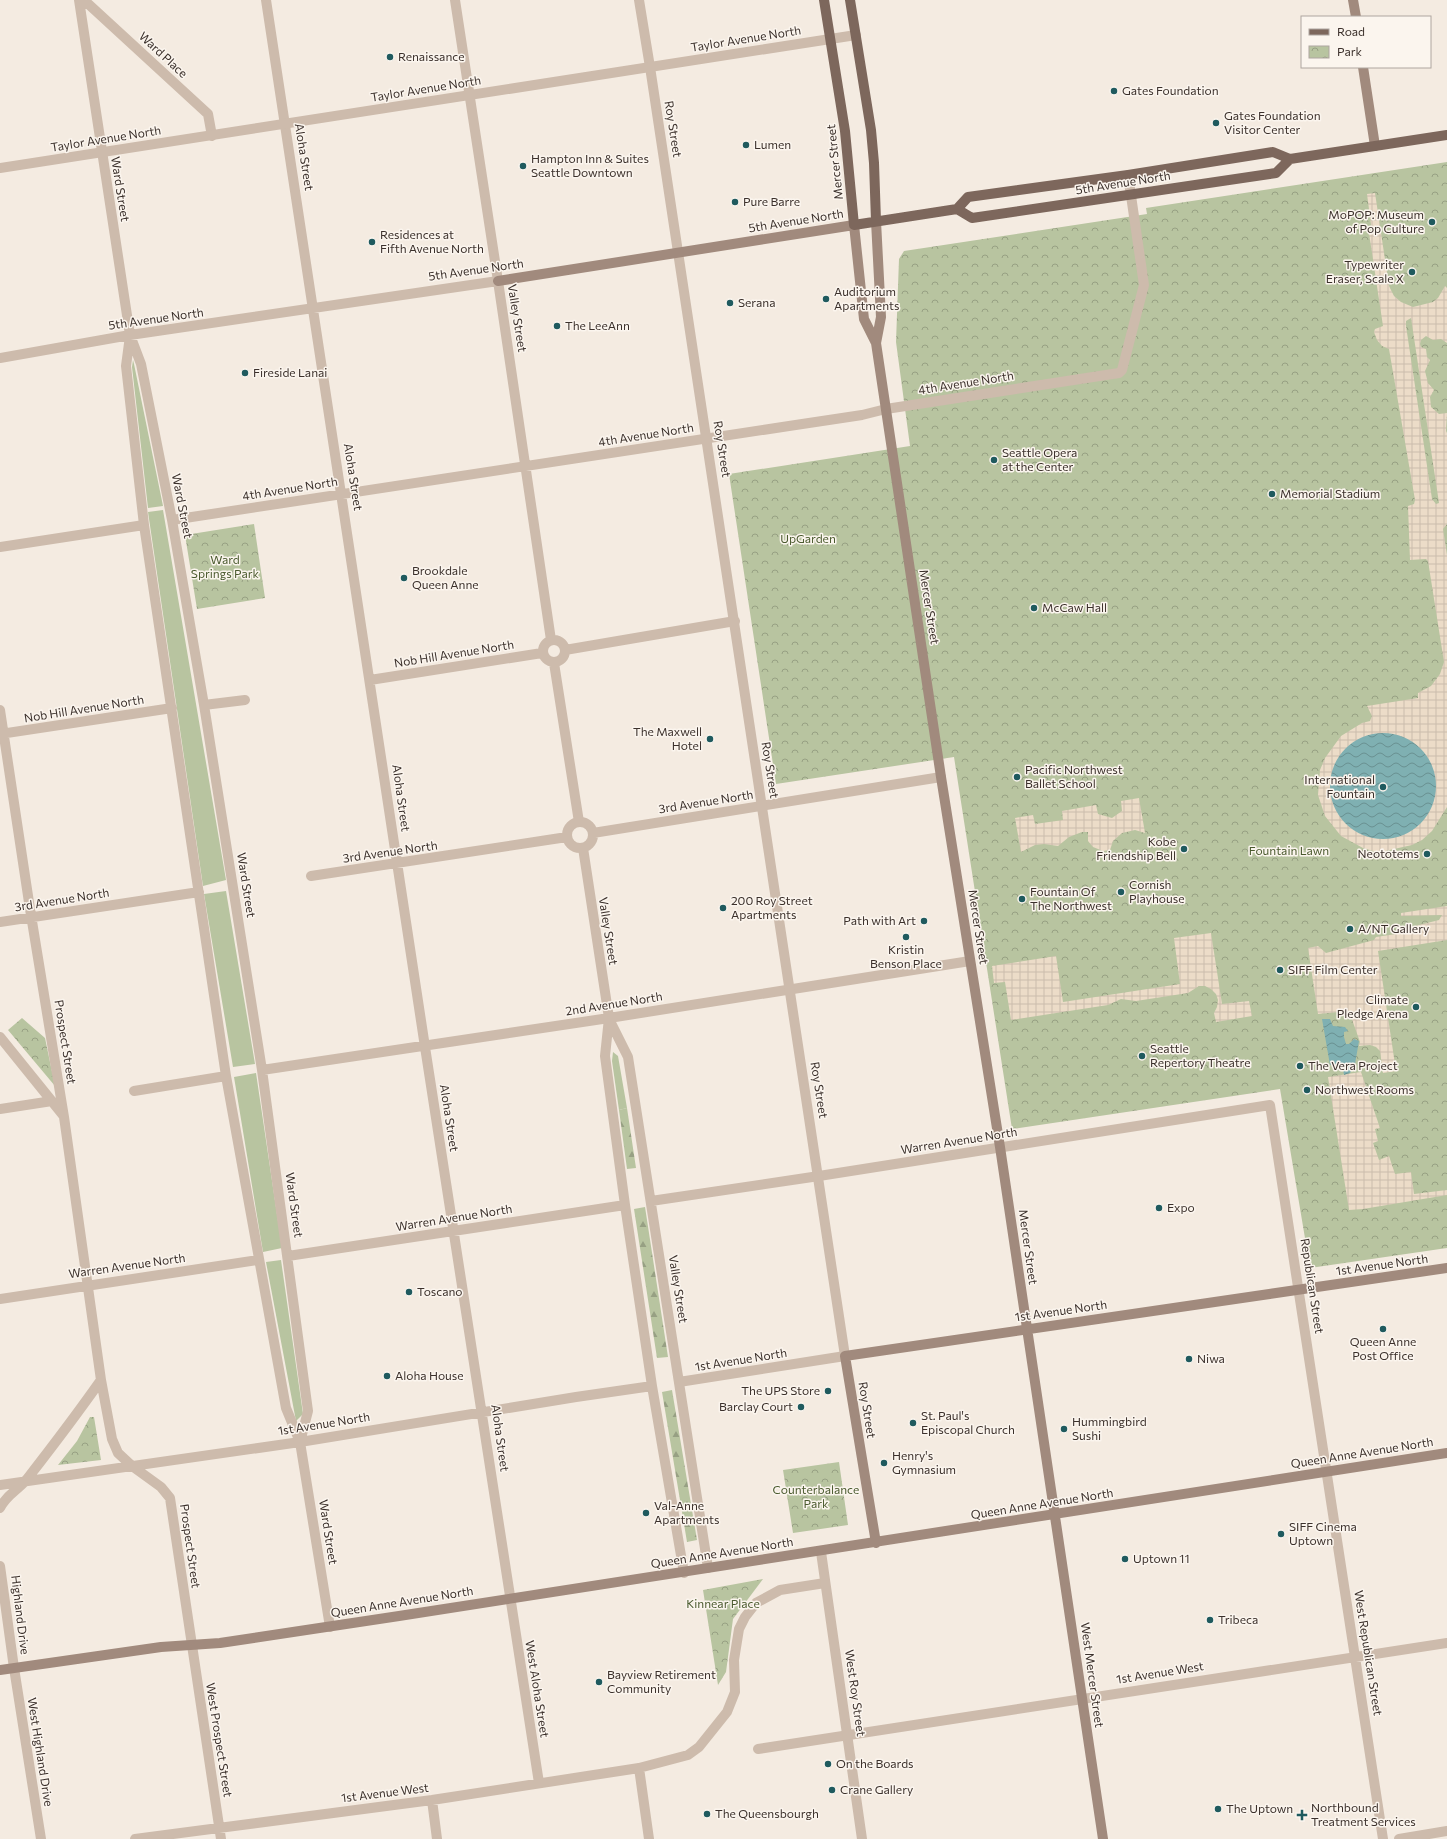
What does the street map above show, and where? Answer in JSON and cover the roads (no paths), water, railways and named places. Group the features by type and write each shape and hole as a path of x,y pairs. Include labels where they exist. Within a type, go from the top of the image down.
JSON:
{"main road":[{"name":"Mercer Street","path":"824,0 845,131 864,319 876,343 941,777 1000,1147 1055,1515"},
{"name":"Mercer Street","path":"850,0 871,130 874,163 881,317 876,343"},
{"path":"1353,0 1356,16"},
{"path":"1363,68 1375,146"},
{"name":"5th Avenue North","path":"498,280 957,209 968,197 1128,175 1273,152 1290,159 1447,135"},
{"name":"5th Avenue North","path":"957,209 972,218 1130,195 1276,173 1290,159"},
{"name":"1st Avenue North","path":"845,1356 1447,1268"},
{"name":"Roy Street","path":"845,1356 876,1543"},
{"name":"Queen Anne Avenue North","path":"0,1670 161,1647 220,1643 821,1552 1447,1453"},
{"name":"West Mercer Street","path":"1055,1515 1104,1839"}],"street":[{"name":"Ward Street","path":"79,0 101,154 130,335 141,364 172,520 204,705 262,1070 308,1411 300,1442"},
{"name":"Ward Place","path":"84,0 208,114 212,136"},
{"name":"Aloha Street","path":"266,0 314,308 425,1047 483,1412 510,1599"},
{"name":"Valley Street","path":"455,0 551,640"},
{"name":"Roy Street","path":"639,0 679,252 845,1356"},
{"name":"Taylor Avenue North","path":"0,168 101,154 650,66 856,35"},
{"path":"1128,175 1130,195"},
{"name":"4th Avenue North","path":"172,520 1119,373 1122,370 1144,285 1130,195"},
{"name":"5th Avenue North","path":"0,358 130,335 498,280"},
{"name":"Ward Street","path":"130,335 126,366 144,526 226,1076 258,1260 286,1408 300,1442 330,1626"},
{"path":"0,547 144,526"},
{"path":"565,650 735,621"},
{"path":"551,640 560,642 565,650 563,658 554,663 546,660 542,652 543,646 551,640"},
{"name":"Nob Hill Avenue North","path":"370,680 542,652"},
{"path":"554,663 579,822"},
{"path":"204,705 245,700"},
{"name":"Nob Hill Avenue North","path":"2,734 172,708"},
{"name":"Prospect Street","path":"0,710 2,734 64,1117 101,1380 112,1439 118,1453 132,1466 161,1487 170,1498 191,1645"},
{"name":"3rd Avenue North","path":"593,833 941,777"},
{"path":"579,822 587,824 593,833 591,843 583,848 572,846 567,837 571,826 579,822"},
{"name":"3rd Avenue North","path":"311,876 398,864 567,837"},
{"name":"Valley Street","path":"583,848 609,1018 605,1056 625,1205 652,1386 684,1573"},
{"name":"3rd Avenue North","path":"0,922 199,892"},
{"name":"2nd Avenue North","path":"262,1070 425,1047 970,961"},
{"name":"Valley Street","path":"609,1018 628,1057 708,1568"},
{"path":"0,1037 64,1117"},
{"path":"134,1091 226,1076"},
{"path":"0,1109 52,1101"},
{"name":"Warren Avenue North","path":"651,1201 1270,1105"},
{"name":"Republican Street","path":"1270,1105 1328,1471"},
{"name":"Warren Avenue North","path":"288,1256 625,1205"},
{"name":"Warren Avenue North","path":"0,1299 88,1284 258,1260"},
{"name":"1st Avenue North","path":"679,1382 845,1356"},
{"path":"0,1508 9,1495 25,1481 82,1408 101,1380"},
{"name":"1st Avenue North","path":"0,1485 300,1442 652,1386"},
{"name":"West Republican Street","path":"1328,1471 1383,1839"},
{"name":"West Roy Street","path":"821,1552 862,1839"},
{"name":"Highland Drive","path":"0,1566 14,1668"},
{"name":"1st Avenue West","path":"135,1839 432,1800 639,1768 688,1755 699,1747 727,1712 735,1692 734,1660 739,1629 745,1617 756,1603 780,1590 825,1583"},
{"name":"West Aloha Street","path":"510,1599 539,1783"},
{"name":"1st Avenue West","path":"758,1749 1447,1643"},
{"name":"West Prospect Street","path":"191,1645 221,1839"},
{"name":"West Highland Drive","path":"14,1668 41,1839"},
{"path":"639,1768 650,1839"},
{"path":"432,1800 438,1839"},
{"path":"1399,1839 1447,1831"}],"water":[{"name":"International Fountain","path":"1383,733 1403,737 1421,748 1432,766 1436,786 1432,806 1421,824 1403,835 1383,839 1363,835 1345,824 1334,806 1330,786 1334,766 1345,748 1363,737"},
{"path":"1322,1019 1330,1019 1333,1026 1345,1027 1348,1031 1344,1032 1346,1044 1349,1044 1354,1039 1359,1041 1355,1064 1350,1073 1344,1075 1343,1069 1337,1070 1335,1064 1330,1065"}],"place":[{"name":"Renaissance","path":"390,57"},
{"name":"Gates Foundation","path":"1114,91"},
{"name":"Gates Foundation Visitor Center","path":"1216,123"},
{"name":"Lumen","path":"746,145"},
{"name":"Hampton Inn & Suites Seattle Downtown","path":"523,166"},
{"name":"Pure Barre","path":"735,202"},
{"name":"MoPOP: Museum of Pop Culture","path":"1432,222"},
{"name":"Residences at Fifth Avenue North","path":"372,242"},
{"name":"Typewriter Eraser, Scale X","path":"1412,272"},
{"name":"Auditorium Apartments","path":"826,299"},
{"name":"Serana","path":"730,303"},
{"name":"The LeeAnn","path":"557,326"},
{"name":"Fireside Lanai","path":"245,373"},
{"name":"Seattle Opera at the Center","path":"994,460"},
{"name":"Memorial Stadium","path":"1272,494"},
{"name":"Brookdale Queen Anne","path":"404,578"},
{"name":"McCaw Hall","path":"1034,608"},
{"name":"The Maxwell Hotel","path":"710,739"},
{"name":"Pacific Northwest Ballet School","path":"1017,777"},
{"name":"International Fountain","path":"1383,787"},
{"name":"Kobe Friendship Bell","path":"1184,849"},
{"name":"Neototems","path":"1427,854"},
{"name":"Cornish Playhouse","path":"1121,892"},
{"name":"Fountain Of The Northwest","path":"1022,899"},
{"name":"200 Roy Street Apartments","path":"723,908"},
{"name":"Path with Art","path":"924,921"},
{"name":"A/NT Gallery","path":"1350,929"},
{"name":"Kristin Benson Place","path":"906,937"},
{"name":"SIFF Film Center","path":"1280,970"},
{"name":"Climate Pledge Arena","path":"1416,1007"},
{"name":"Seattle Repertory Theatre","path":"1142,1056"},
{"name":"The Vera Project","path":"1300,1066"},
{"name":"Northwest Rooms","path":"1307,1090"},
{"name":"Expo","path":"1159,1208"},
{"name":"Toscano","path":"409,1292"},
{"name":"Queen Anne Post Office","path":"1383,1329"},
{"name":"Niwa","path":"1189,1359"},
{"name":"Aloha House","path":"387,1376"},
{"name":"The UPS Store","path":"828,1391"},
{"name":"Barclay Court","path":"801,1407"},
{"name":"St. Paul's Episcopal Church","path":"913,1423"},
{"name":"Hummingbird Sushi","path":"1064,1429"},
{"name":"Henry's Gymnasium","path":"884,1463"},
{"name":"Val-Anne Apartments","path":"646,1513"},
{"name":"SIFF Cinema Uptown","path":"1281,1534"},
{"name":"Uptown 11","path":"1125,1559"},
{"name":"Tribeca","path":"1210,1620"},
{"name":"Bayview Retirement Community","path":"599,1682"},
{"name":"On the Boards","path":"828,1764"},
{"name":"Crane Gallery","path":"832,1790"},
{"name":"The Uptown","path":"1218,1809"},
{"name":"The Queensbourgh","path":"707,1814"},
{"name":"Northbound Treatment Services","path":"1302,1815"}],"park label":[{"name":"UpGarden","path":"808,539"},
{"name":"Ward Springs Park","path":"225,567"},
{"name":"Fountain Lawn","path":"1289,851"},
{"name":"Counterbalance Park","path":"816,1497"},
{"name":"Kinnear Place","path":"723,1604"}]}
